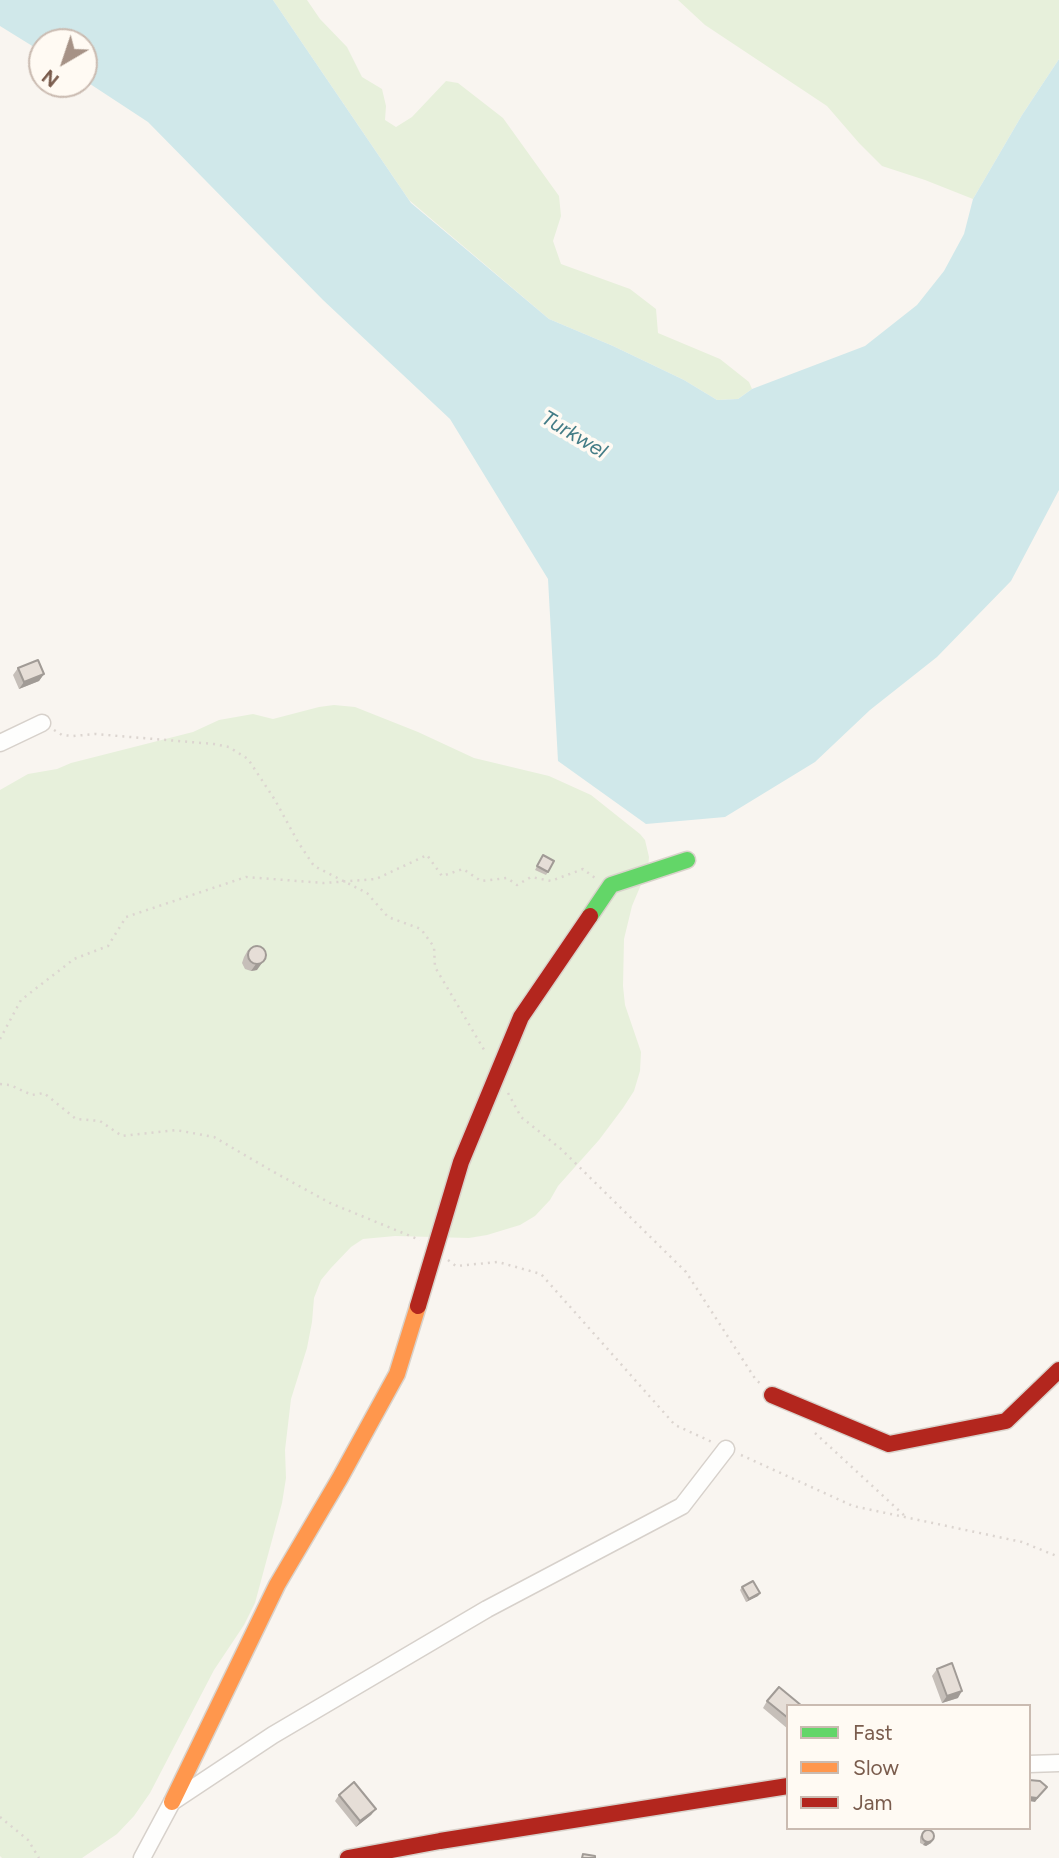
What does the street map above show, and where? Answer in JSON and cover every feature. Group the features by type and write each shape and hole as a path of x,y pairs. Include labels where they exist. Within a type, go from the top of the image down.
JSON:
{"street":[{"path":"0,743 42,723"},
{"path":"142,1858 277,1585 397,1374 461,1162 521,1017 611,885 687,860"},
{"path":"772,1395 889,1444 1006,1421 1059,1370"},
{"path":"172,1802 273,1735 487,1609 682,1506 726,1448"},
{"path":"1031,1764 1059,1763"},
{"path":"348,1858 786,1786"}],"path":[{"path":"0,1039 20,1000 74,958 108,946 126,917 246,877 324,883 376,879 427,855 442,876 463,869 481,881 507,878 517,884 531,877 551,881 583,869 610,888"},
{"path":"0,1084 10,1085 32,1095 44,1093 76,1119 100,1121 122,1136 176,1130 214,1137 330,1203 418,1238 456,1266 498,1262 541,1274 675,1425 853,1507 1022,1542 1059,1557"},
{"path":"0,1817 28,1840 39,1858"}],"green space":[{"path":"273,0 307,0 320,19 347,47 362,77 382,89 386,106 385,120 396,127 412,117 446,81 458,83 503,118 559,196 561,216 553,241 561,264 630,289 656,309 658,333 720,359 749,382 752,389 738,399 717,400 684,380 549,319 409,200"},
{"path":"678,0 1059,0 1059,59 1022,115 973,199 882,166 827,106 705,25"},
{"path":"334,705 355,707 474,758 549,776 591,795 640,834 645,840 649,857 648,868 632,906 624,939 623,986 625,1005 641,1052 640,1071 634,1091 623,1108 535,1216 520,1225 469,1238 395,1236 363,1239 351,1247 321,1280 314,1298 307,1348 291,1399 282,1503 255,1603 244,1625 214,1670 150,1793 117,1834 82,1858 2,1858 0,790 28,774 57,769 71,763 193,732 219,720 253,714 273,719"}],"water":[{"name":"Turkwel","path":"0,0 273,0 411,203 549,319 684,380 717,400 738,399 752,389 865,346 917,305 944,271 964,234 973,199 1022,115 1059,59 1059,490 1011,581 937,657 870,710 815,762 725,817 646,824 558,761 548,579 450,419 323,300 148,122 98,89 98,28 28,28 28,43 0,26"}],"building":[{"path":"38,660 44,674 24,682 18,668"},
{"path":"543,855 554,861 548,872 537,866"},
{"path":"257,946 263,949 266,955 263,961 257,964 251,961 248,955 251,949"},
{"path":"753,1581 760,1593 749,1599 742,1587"},
{"path":"952,1663 962,1691 947,1696 937,1669"},
{"path":"779,1687 800,1704 786,1704 786,1716 767,1701"},
{"path":"1031,1780 1040,1781 1047,1787 1037,1798 1031,1797"},
{"path":"354,1782 376,1809 360,1821 339,1795"},
{"path":"928,1830 934,1836 928,1842 922,1836"},
{"path":"583,1854 595,1856 595,1858 582,1858"}],"traffic: fast":[{"path":"590,916 611,885 687,860"}],"traffic: slow":[{"path":"172,1802 277,1585 397,1374 418,1306"}],"traffic: jam":[{"path":"418,1306 461,1162 521,1017 590,916"},
{"path":"772,1395 889,1444 1006,1421 1059,1370"},
{"path":"348,1858 786,1786"}]}
